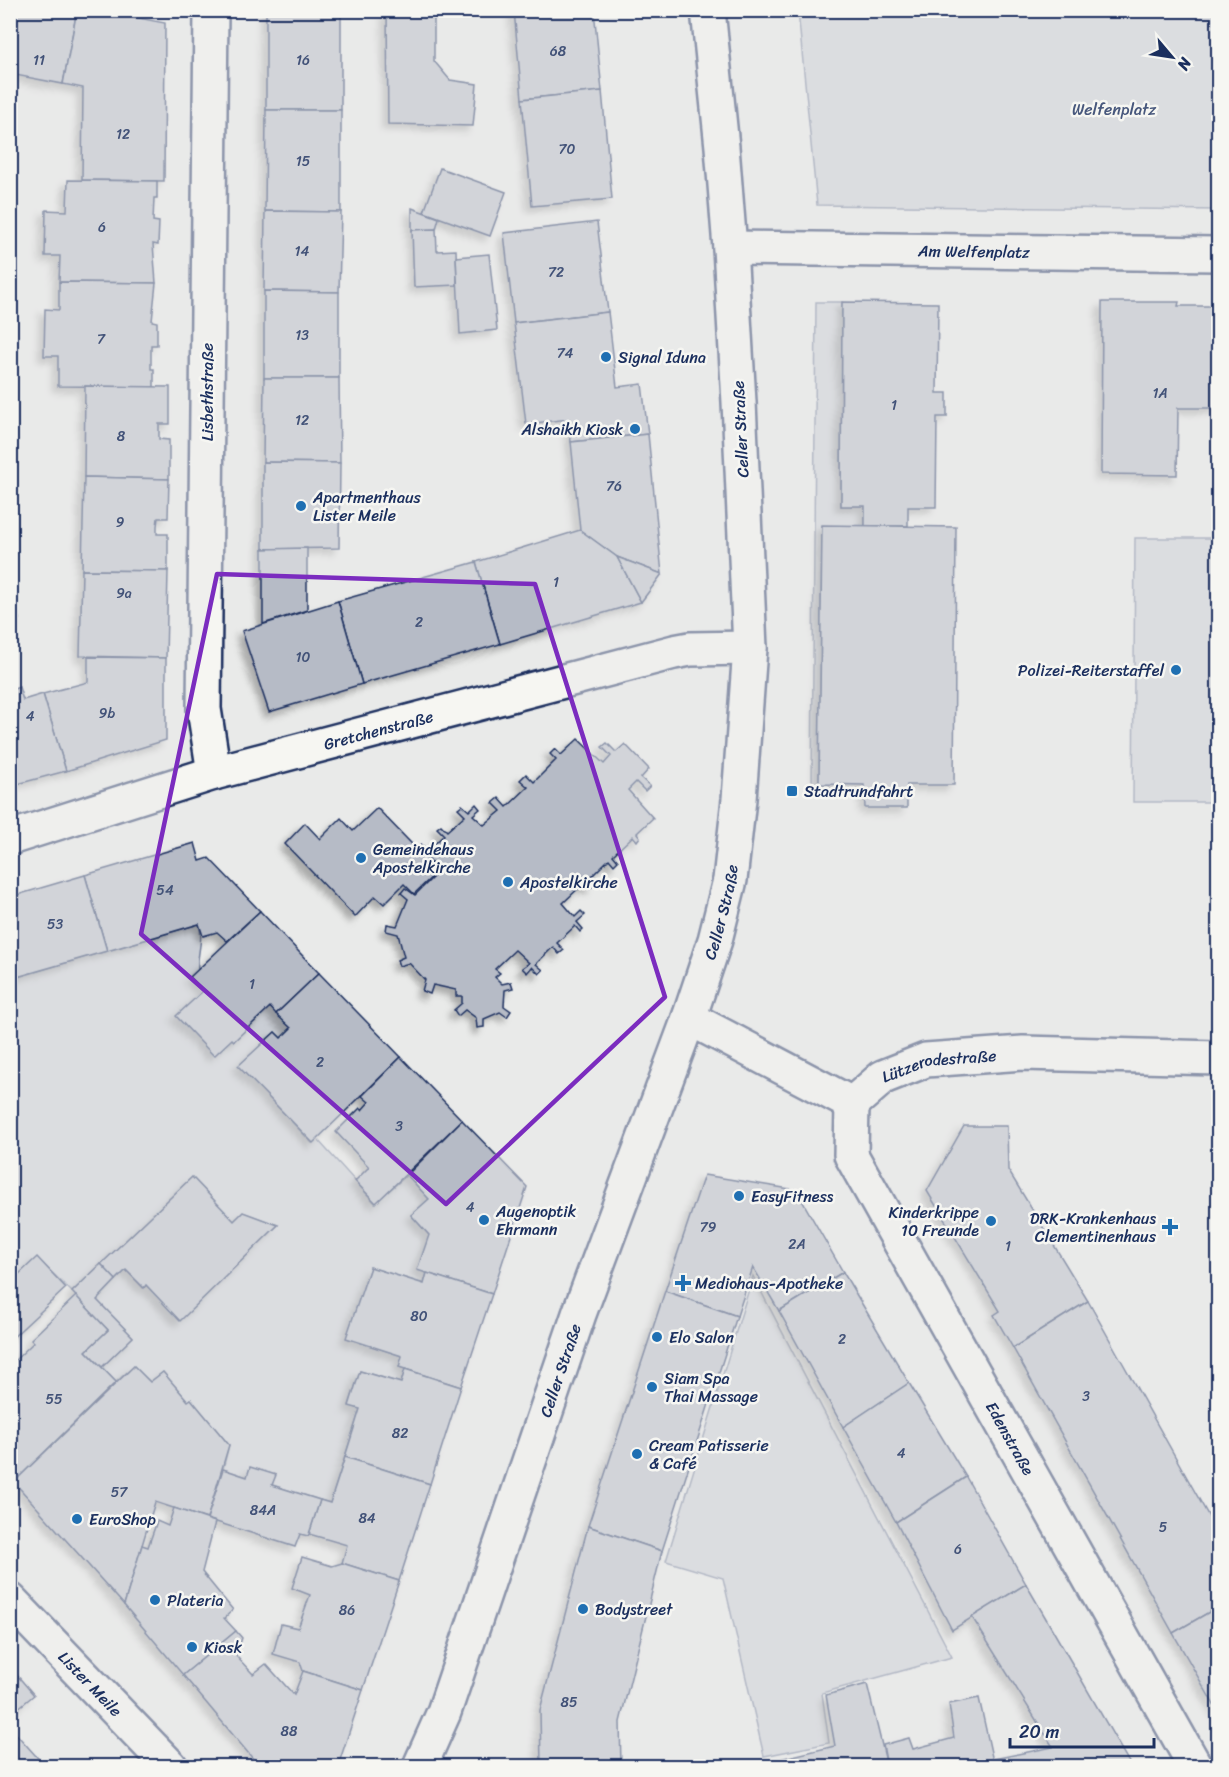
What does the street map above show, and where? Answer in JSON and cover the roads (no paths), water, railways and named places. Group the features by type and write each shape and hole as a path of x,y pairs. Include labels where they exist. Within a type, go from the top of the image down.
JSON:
{"street":[{"name":"Lisbethstraße","path":"211,10 204,709 214,773"},
{"name":"Celler Straße","path":"420,1767 444,1712 579,1314 689,1018 715,940 730,880 739,799 750,648 730,248 708,10"},
{"name":"Am Welfenplatz","path":"730,248 1218,254"},
{"name":"Gretchenstraße","path":"10,838 214,773 674,652 690,649 750,648"},
{"path":"689,1018 852,1104"},
{"name":"Lützerodestraße","path":"852,1104 883,1077 926,1060 1023,1053 1218,1058"},
{"name":"Edenstraße","path":"852,1104 851,1155 1195,1767"},
{"name":"Lister Meile","path":"10,1600 170,1767"}],"place":[{"name":"Signal Iduna","path":"606,357"},
{"name":"Alshaikh Kiosk","path":"635,429"},
{"name":"Apartmenthaus Lister Meile","path":"301,506"},
{"name":"Polizei-Reiterstaffel","path":"1176,670"},
{"name":"Stadtrundfahrt","path":"792,791"},
{"name":"Gemeindehaus Apostelkirche","path":"361,858"},
{"name":"Apostelkirche","path":"508,882"},
{"name":"EasyFitness","path":"739,1196"},
{"name":"Augenoptik Ehrmann","path":"484,1220"},
{"name":"Kinderkrippe 10 Freunde","path":"991,1221"},
{"name":"DRK-Krankenhaus Clementinenhaus","path":"1170,1227"},
{"name":"Mediohaus-Apotheke","path":"683,1283"},
{"name":"Elo Salon","path":"657,1337"},
{"name":"Siam Spa Thai Massage","path":"652,1387"},
{"name":"Cream Patisserie & Café","path":"637,1454"},
{"name":"EuroShop","path":"77,1519"},
{"name":"Plateria","path":"155,1600"},
{"name":"Bodystreet","path":"583,1609"},
{"name":"Kiosk","path":"192,1647"}],"park label":[{"name":"Welfenplatz","path":"1114,109"}]}
